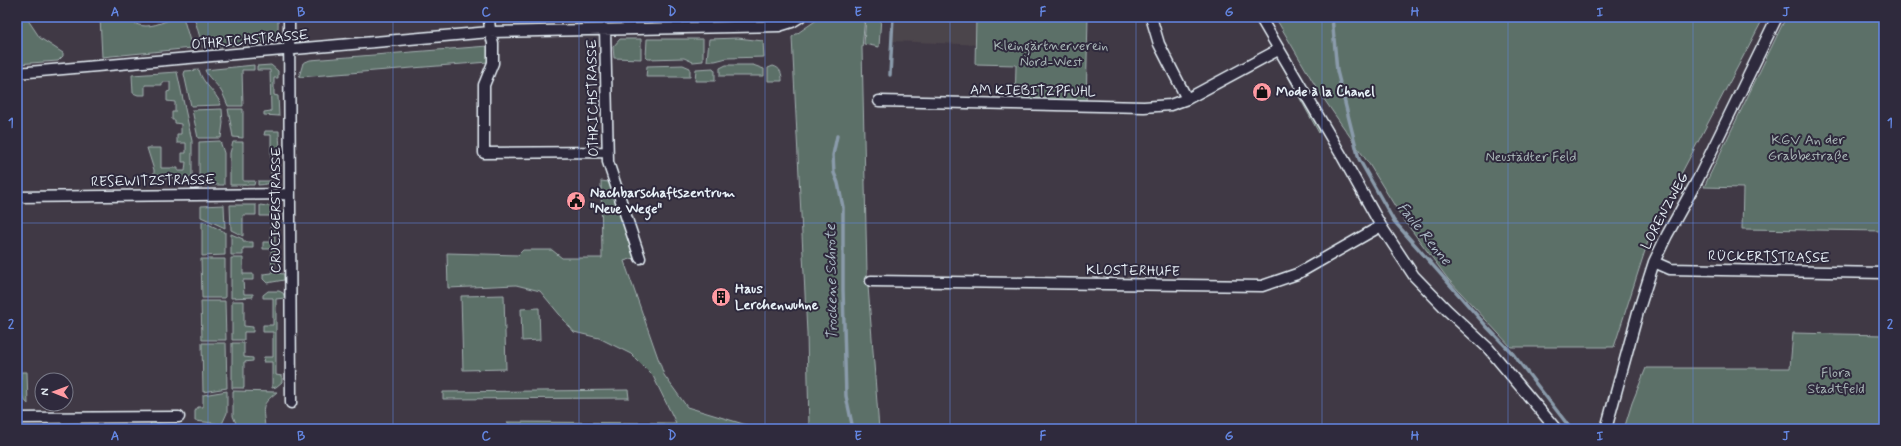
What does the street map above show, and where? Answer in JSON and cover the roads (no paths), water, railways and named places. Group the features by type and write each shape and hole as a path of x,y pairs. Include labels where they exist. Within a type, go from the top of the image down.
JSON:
{"street":[{"name":"CRUCIGERSTRASSE","path":"289,17 291,403"},
{"path":"489,17 490,32 493,43 493,63 484,85 484,152 607,152"},
{"path":"766,21 780,17"},
{"name":"OTHRICHSTRASSE","path":"17,73 490,32 738,28 766,21 784,25 800,17"},
{"path":"1151,17 1159,44 1187,99"},
{"path":"1260,17 1278,50 1344,158 1381,226 1414,276 1446,310 1488,348 1556,429"},
{"name":"LORENZWEG","path":"1606,429 1638,312 1654,262 1698,179 1777,17"},
{"name":"OTHRICHSTRASSE","path":"605,29 607,152 610,171 640,258"},
{"name":"AM KIEBITZPFUHL","path":"878,101 1144,107 1170,105 1187,99 1278,50"},
{"name":"RESEWITZSTRASSE","path":"17,197 289,194"},
{"name":"KLOSTERHUFE","path":"870,281 1262,286 1297,274 1381,226"},
{"name":"RÜCKERTSTRASSE","path":"1654,262 1670,269 1884,273"},
{"path":"17,418 179,417"}],"waterway":[{"name":"Trockene Schrote","path":"890,75 893,17"},
{"name":"Faule Renne","path":"1332,17 1337,71 1359,159 1394,221 1488,328 1513,354 1571,429"},
{"name":"Trockene Schrote","path":"837,136 833,155 834,173 838,183 843,207 843,290 846,396 853,429"}],"place":[{"name":"Mode à la Chanel","path":"1262,92"},
{"name":"Nachbarschaftszentrum \"Neue Wege\"","path":"576,201"},
{"name":"Haus Lerchenwuhne","path":"721,297"}],"park label":[{"name":"Kleingärtnerverein Nord-West","path":"1051,54"},
{"name":"KGV An der Grabbestraße","path":"1808,148"},
{"name":"Neustädter Feld","path":"1531,157"},
{"name":"Flora Stadtfeld","path":"1836,382"}]}
